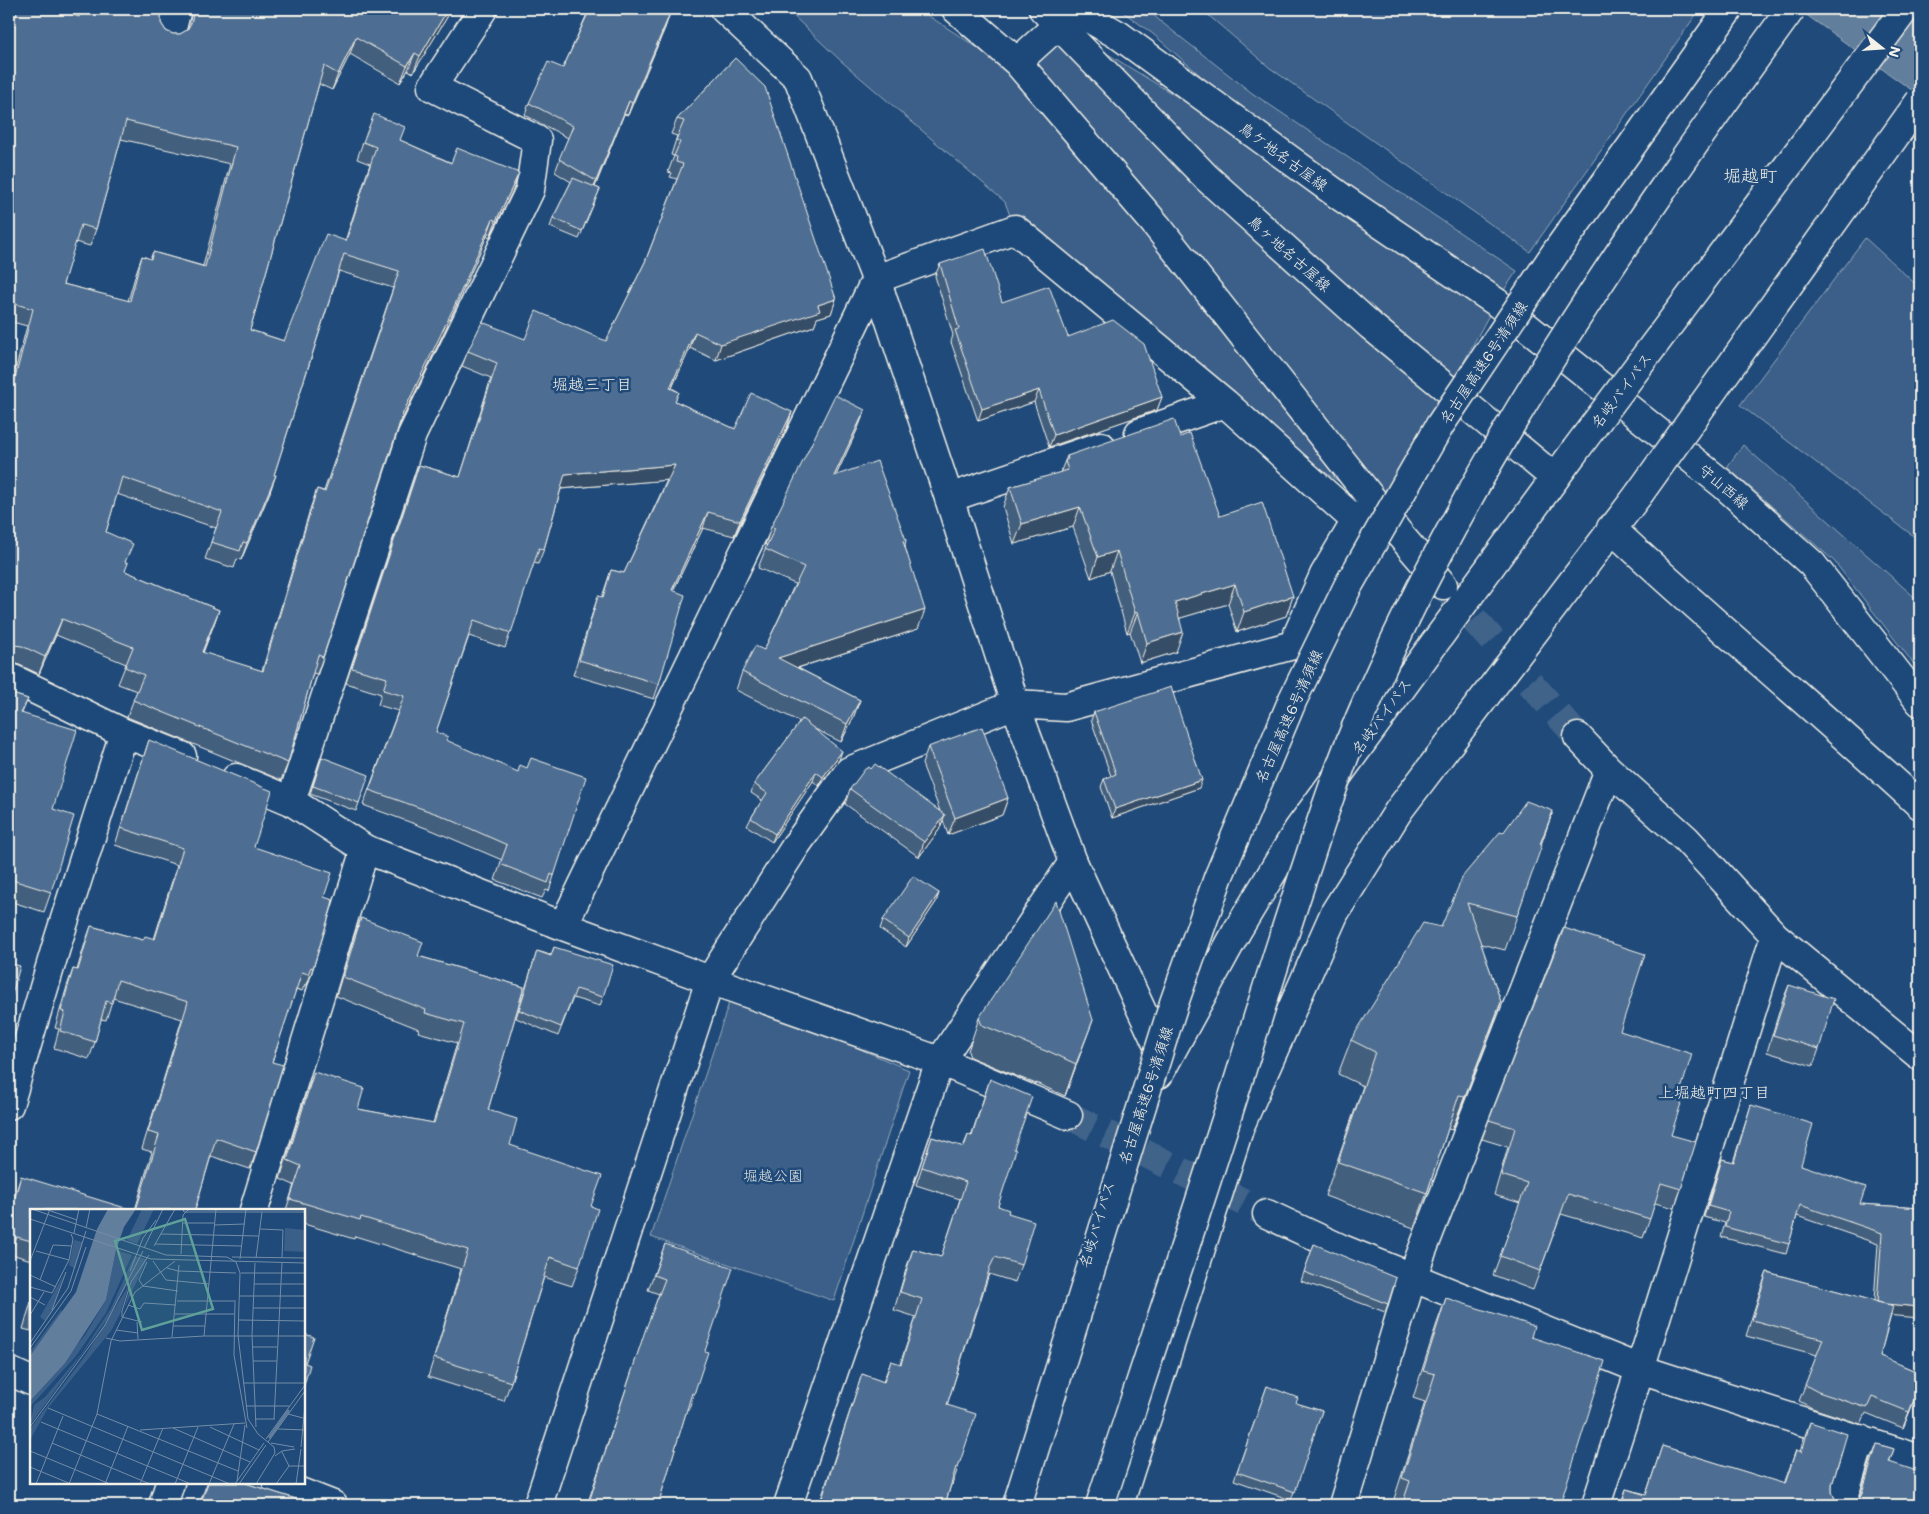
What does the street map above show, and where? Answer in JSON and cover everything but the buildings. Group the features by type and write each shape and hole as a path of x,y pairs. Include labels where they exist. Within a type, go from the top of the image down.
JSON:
{"main road":[{"path":"170,36 177,9"},
{"path":"291,801 412,435 530,190 537,140 432,87 483,9"},
{"path":"724,9 798,78 876,279 950,498 1015,704 1073,862 1165,1061"},
{"path":"956,9 1016,62 1157,226 1443,585"},
{"name":"名古屋高速6号清須線","path":"1017,1505 1181,985 1218,878 1293,699 1348,586 1440,425 1556,252 1729,9"},
{"path":"1100,1505 1236,1086 1269,977 1330,796 1361,714 1438,554 1513,419 1599,284 1685,156 1791,9"},
{"name":"名岐バイパス","path":"1008,1505 1119,1150 1236,931 1298,830 1574,452 1905,9"},
{"path":"1016,62 1058,14"},
{"name":"鳥ケ地名古屋線","path":"1058,14 1120,36 1341,197 1496,302"},
{"name":"鳥ヶ地名古屋線","path":"1058,14 1207,178 1371,326 1555,478"},
{"path":"1119,1505 1240,1126 1335,912 1400,810 1638,494 1920,101"},
{"path":"563,926 876,279 1016,229 1225,403 1356,521"},
{"name":"守山西線","path":"1496,302 1724,485 1812,564 1920,702"},
{"path":"950,498 1225,403"},
{"path":"538,1505 710,980 797,844 849,771 1015,704 1066,707 1293,645 1324,574 1356,521 1383,512"},
{"path":"1612,528 1653,567 1920,805"},
{"path":"9,677 124,733 291,801 365,849 563,926 940,1061 1068,1115"},
{"path":"9,1104 124,733"},
{"path":"1578,737 1609,770 1686,839 1775,936 1920,1056"},
{"path":"1343,1505 1412,1277 1609,770"},
{"path":"254,1209 365,849"},
{"path":"788,1505 940,1061 1073,862"},
{"path":"1596,1505 1775,936"},
{"path":"1267,1214 1342,1249 1640,1369 1920,1459"},
{"path":"9,1371 30,1381"},
{"path":"1841,1505 1860,1439"},
{"path":"164,1505 170,1484"},
{"path":"280,1484 333,1505"}],"green space":[{"path":"786,9 918,9 975,46 1016,62 1059,24 1337,195 1153,34 1119,9 1147,9 1252,93 1517,271 1496,302 1383,512 1225,403 1015,229 1005,202 841,61"},
{"path":"1201,9 1700,9 1530,252 1270,68"},
{"path":"1865,238 1920,288 1920,541 1740,405"},
{"path":"1743,445 1920,602 1920,672 1834,561 1727,467"},
{"name":"堀越公園","path":"732,994 909,1070 834,1301 651,1237"}],"shaded area":[{"path":"1798,9 1920,9 1920,96"}],"tunnel":[{"path":"1446,588 1578,737"},
{"path":"1068,1115 1267,1214"}],"district":[{"name":"堀越町","path":"1750,175"},
{"name":"堀越三丁目","path":"592,383"},
{"name":"上堀越町四丁目","path":"1714,1091"}]}
